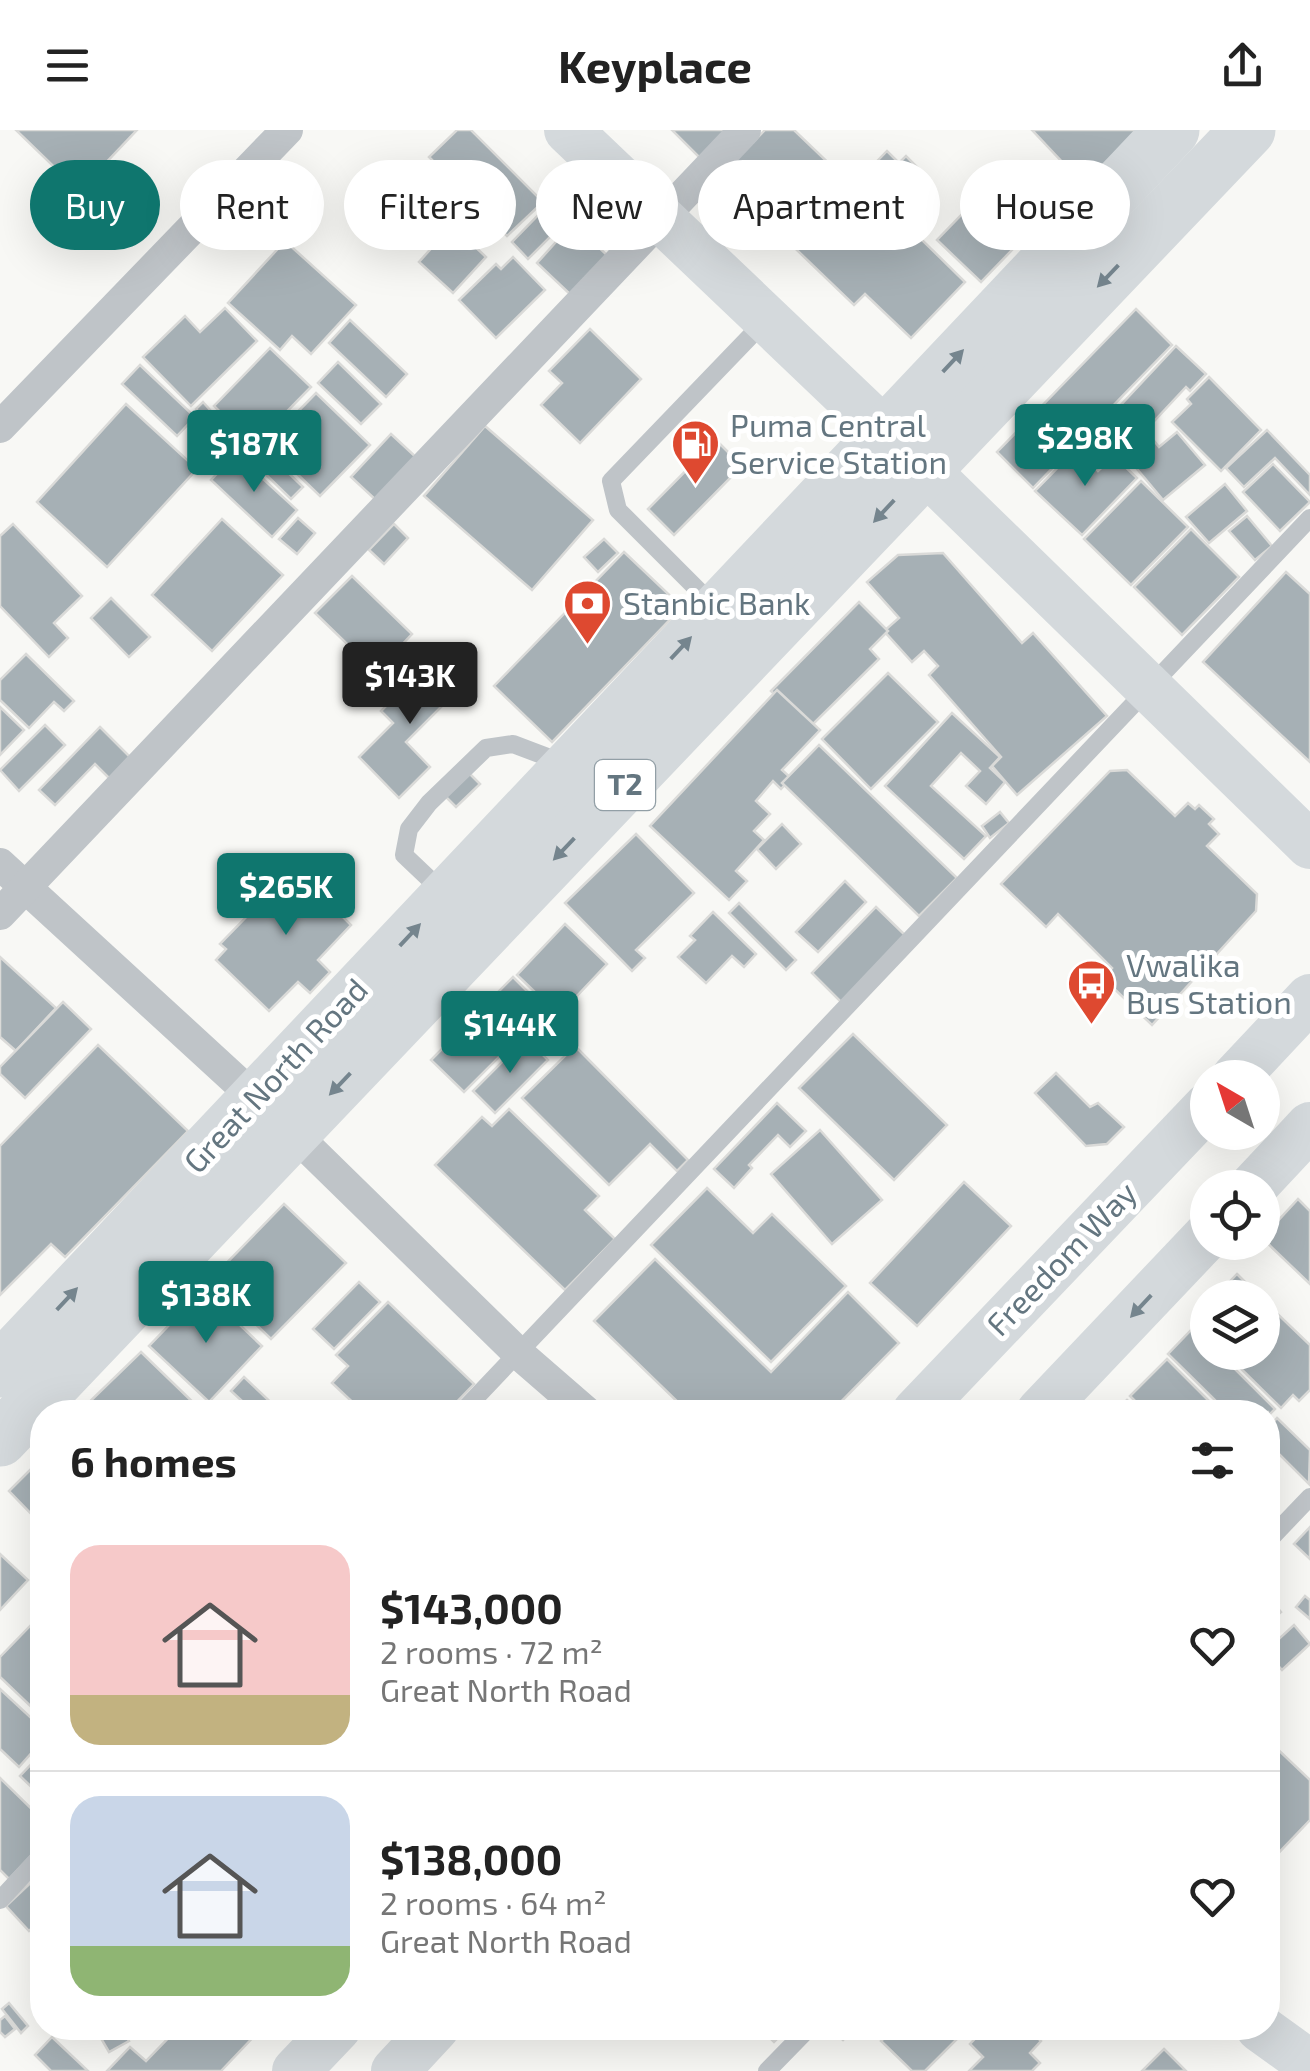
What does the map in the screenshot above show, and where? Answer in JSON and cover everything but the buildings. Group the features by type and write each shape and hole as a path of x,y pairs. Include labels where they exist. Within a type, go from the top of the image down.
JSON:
{"highway":[{"name":"Great North Road","path":"33,1400 274,1116 447,896 1172,130"},
{"name":"Great North Road","path":"0,1370 610,801 1248,130"},
{"path":"629,704 624,722 631,738 646,746 664,744"},
{"path":"568,766 581,763 600,770 610,790 610,801"},
{"name":"Great North Road","path":"0,1439 30,1404"}],"main road":[{"path":"568,130 600,160"},
{"path":"678,234 885,432"},
{"path":"924,469 1310,845"},
{"path":"1252,1060 1310,998"},
{"name":"Freedom Way","path":"927,1400 1190,1125"},
{"path":"1269,1170 1310,1126"},
{"path":"1051,1400 1190,1254"},
{"path":"296,2071 326,2040"},
{"path":"395,2071 423,2040"},
{"path":"1277,2040 1310,2064"}],"street":[{"path":"0,427 288,130"},
{"path":"678,199 745,130"},
{"path":"0,914 629,250"},
{"path":"0,864 274,1116 518,1353 572,1400"}],"lane":[{"path":"718,610 618,510 611,480 767,320"},
{"path":"473,1400 1310,518"},
{"path":"447,896 404,855 408,828 429,803 486,748 513,744 568,766"},
{"path":"1280,1528 1310,1497"},
{"path":"0,1900 30,1868"},
{"path":"767,2071 797,2040"}],"place":[{"name":"Puma Central Service Station","path":"695,486"},
{"name":"Stanbic Bank","path":"588,646"},
{"name":"Vwalika Bus Station","path":"1091,1026"}]}
